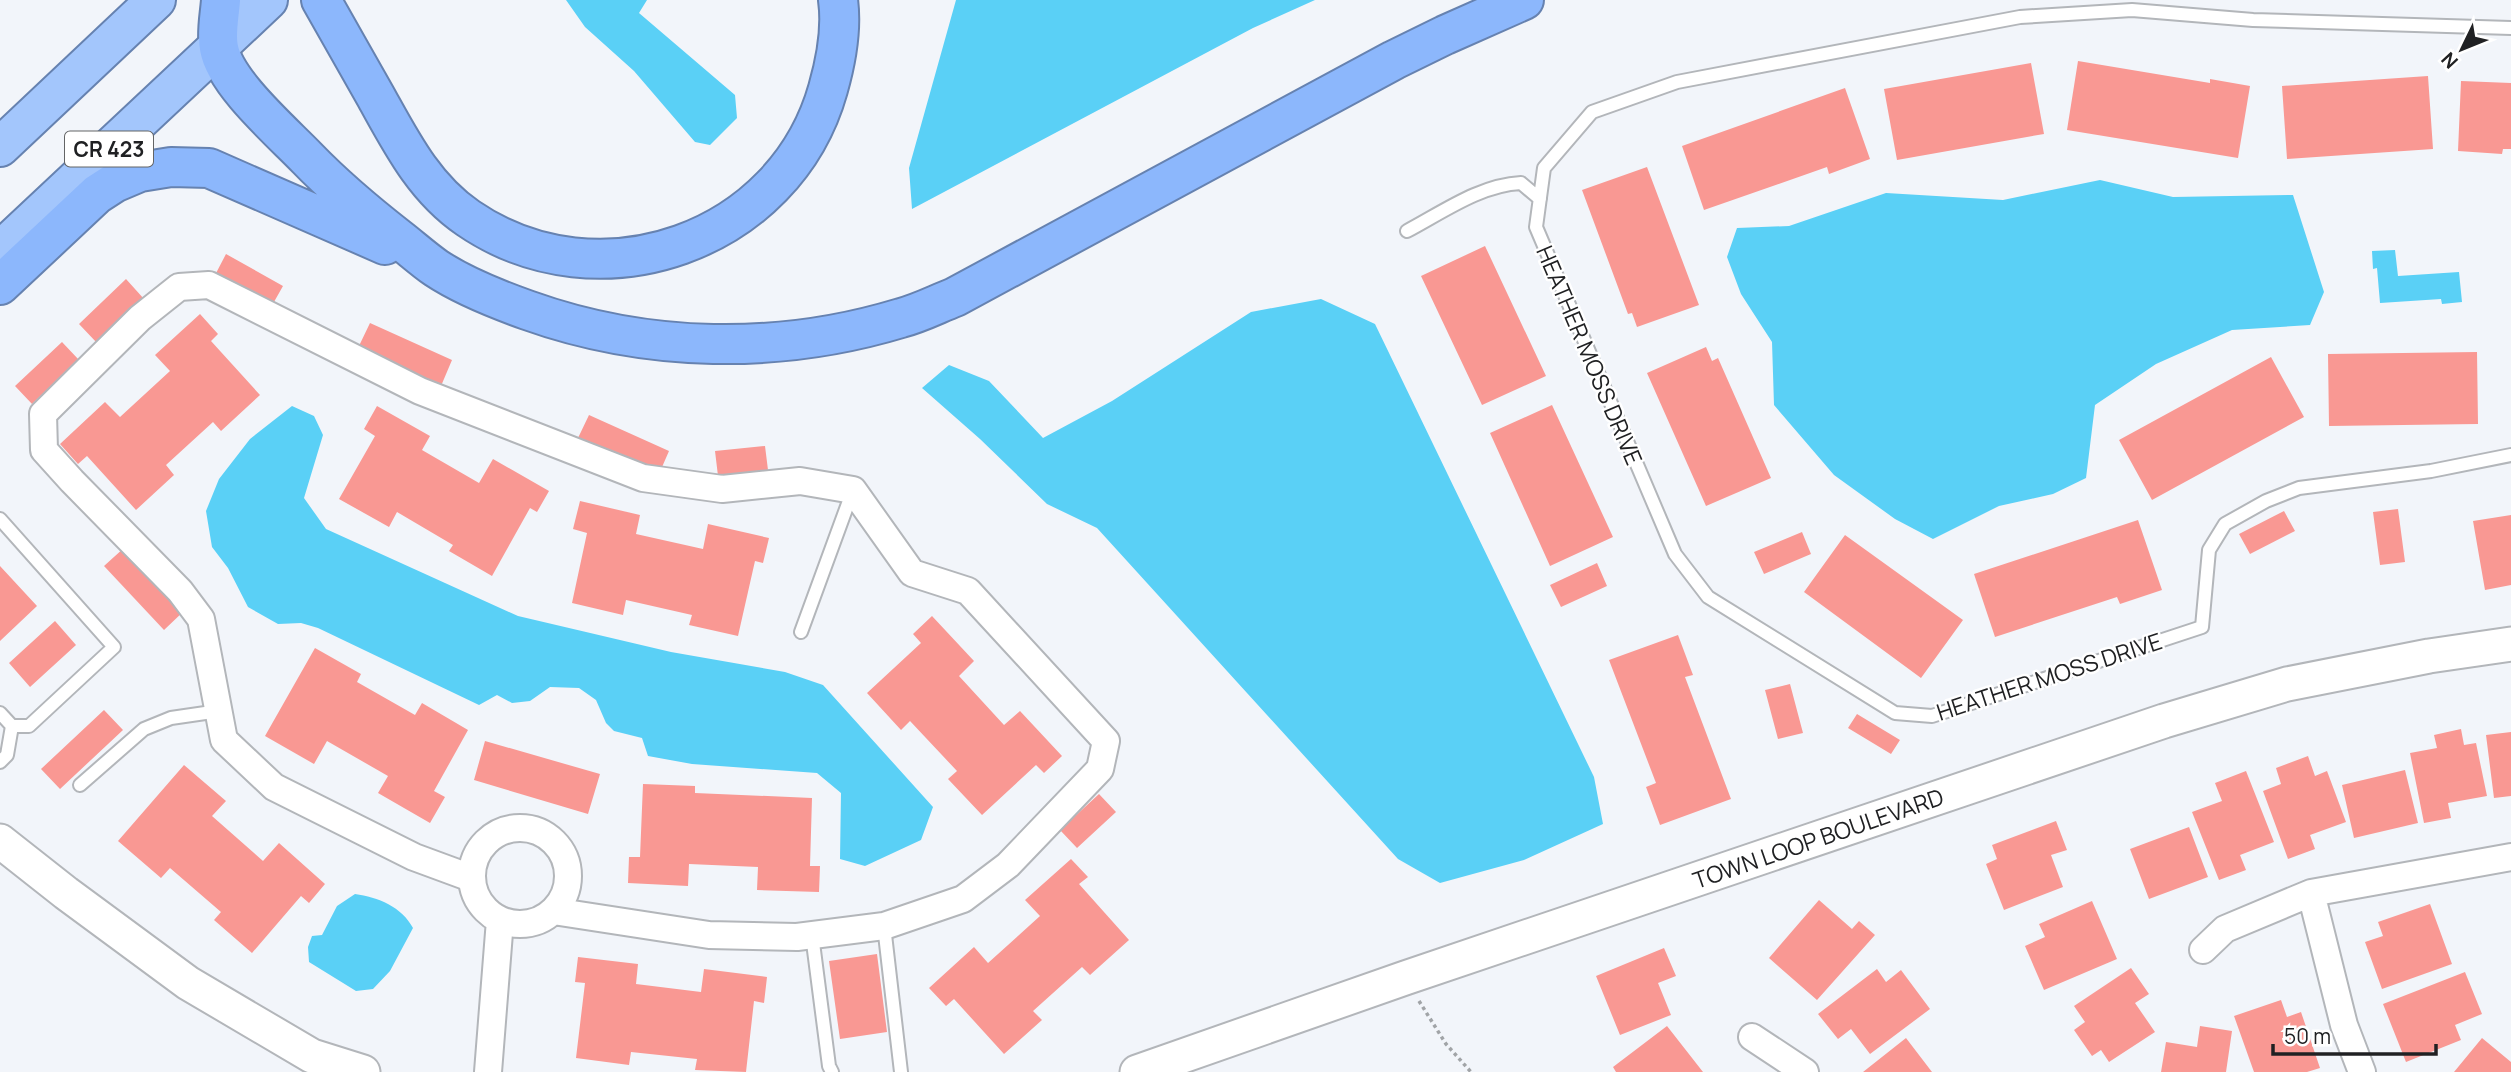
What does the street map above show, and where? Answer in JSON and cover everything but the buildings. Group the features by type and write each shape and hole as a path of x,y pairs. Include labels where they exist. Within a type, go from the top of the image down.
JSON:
{"highway":[{"name":"CR 423","path":"0,147 156,0"},
{"path":"221,0 219,48 231,75 252,102 340,192 436,268"},
{"name":"CR 423","path":"0,251 268,0"},
{"path":"321,0 415,166 440,195 466,217 498,236 548,253 590,259 635,257 674,248 721,228 753,206 784,176 807,143 824,106 835,65 840,12 838,0"},
{"path":"0,285 97,194 114,183 140,172 171,167 209,168 436,268 502,301 560,322 609,334 670,343 719,345 765,343 853,331 903,318 955,297 1394,60 1524,0"}],"street":[{"path":"471,878 414,857 274,787 224,740 201,619 180,591 44,450 43,414 140,318 179,287 209,285 420,391 643,478 722,489 800,481 853,490 912,573 968,591 1106,741 1100,769 1008,865 963,899 884,926 797,937 709,935 552,911"},
{"name":"TOWN LOOP BOULEVARD","path":"1137,1072 2164,721 2287,684 2429,656 2511,644"},
{"path":"522,827 538,831 557,845 568,867 568,883 562,899 541,919 528,923 514,924 489,913 480,903 471,878 473,862 480,847 492,836 506,829 522,827"},
{"path":"0,841 188,983 312,1056 363,1072"},
{"path":"2203,950 2225,929 2311,894 2511,857"},
{"path":"2311,894 2344,1026 2362,1072"},
{"path":"488,1072 500,920"},
{"path":"1752,1037 1805,1072"}],"lane":[{"name":"HEATHER MOSS DRIVE","path":"2511,28 2253,20 2132,10 2020,17 1677,82 1592,112 1544,168 1536,227 1675,554 1708,597 1895,713 1932,716 2202,627 2209,550 2225,524 2266,501 2300,488 2419,472 2511,455"},
{"path":"1407,231 1480,192 1502,184 1521,183 1540,199"},
{"path":"801,632 853,490"},
{"path":"0,519 114,647 29,726 12,726 0,713"},
{"path":"80,785 144,729 171,718 219,710"},
{"path":"0,762 7,755 12,726"},
{"path":"884,926 901,1072"},
{"path":"812,935 829,1066 832,1072"}],"path":[{"path":"1423,1009 1446,1044 1471,1072"}],"water":[{"path":"566,0 647,0 639,13 735,95 737,118 710,145 695,142 634,71 585,27"},
{"path":"956,0 1315,0 1253,28 912,209 909,168"},
{"path":"2100,180 2173,197 2293,195 2324,292 2310,325 2232,330 2156,364 2095,405 2086,478 2053,494 1999,506 1933,539 1895,519 1834,475 1774,405 1772,342 1741,294 1727,257 1737,228 1789,226 1886,193 2003,200"},
{"path":"2395,250 2398,276 2459,272 2462,302 2442,304 2441,299 2380,303 2377,268 2373,269 2372,251"},
{"path":"1321,299 1375,324 1594,777 1603,824 1524,860 1440,883 1398,859 1097,528 1047,504 922,388 949,365 989,381 1043,438 1112,401 1251,312"},
{"path":"292,406 314,416 323,435 304,498 326,529 518,616 671,652 785,672 823,685 933,807 921,840 865,866 840,859 841,793 817,773 692,764 648,756 642,738 614,731 606,723 596,700 579,688 550,687 530,701 512,703 497,695 479,705 318,628 301,623 278,624 248,607 228,568 212,547 206,511 219,479 250,439"},
{"path":"355,894 388,904 403,914 413,928 390,971 373,989 356,991 309,962 308,947 312,936 322,935 337,906"}]}
